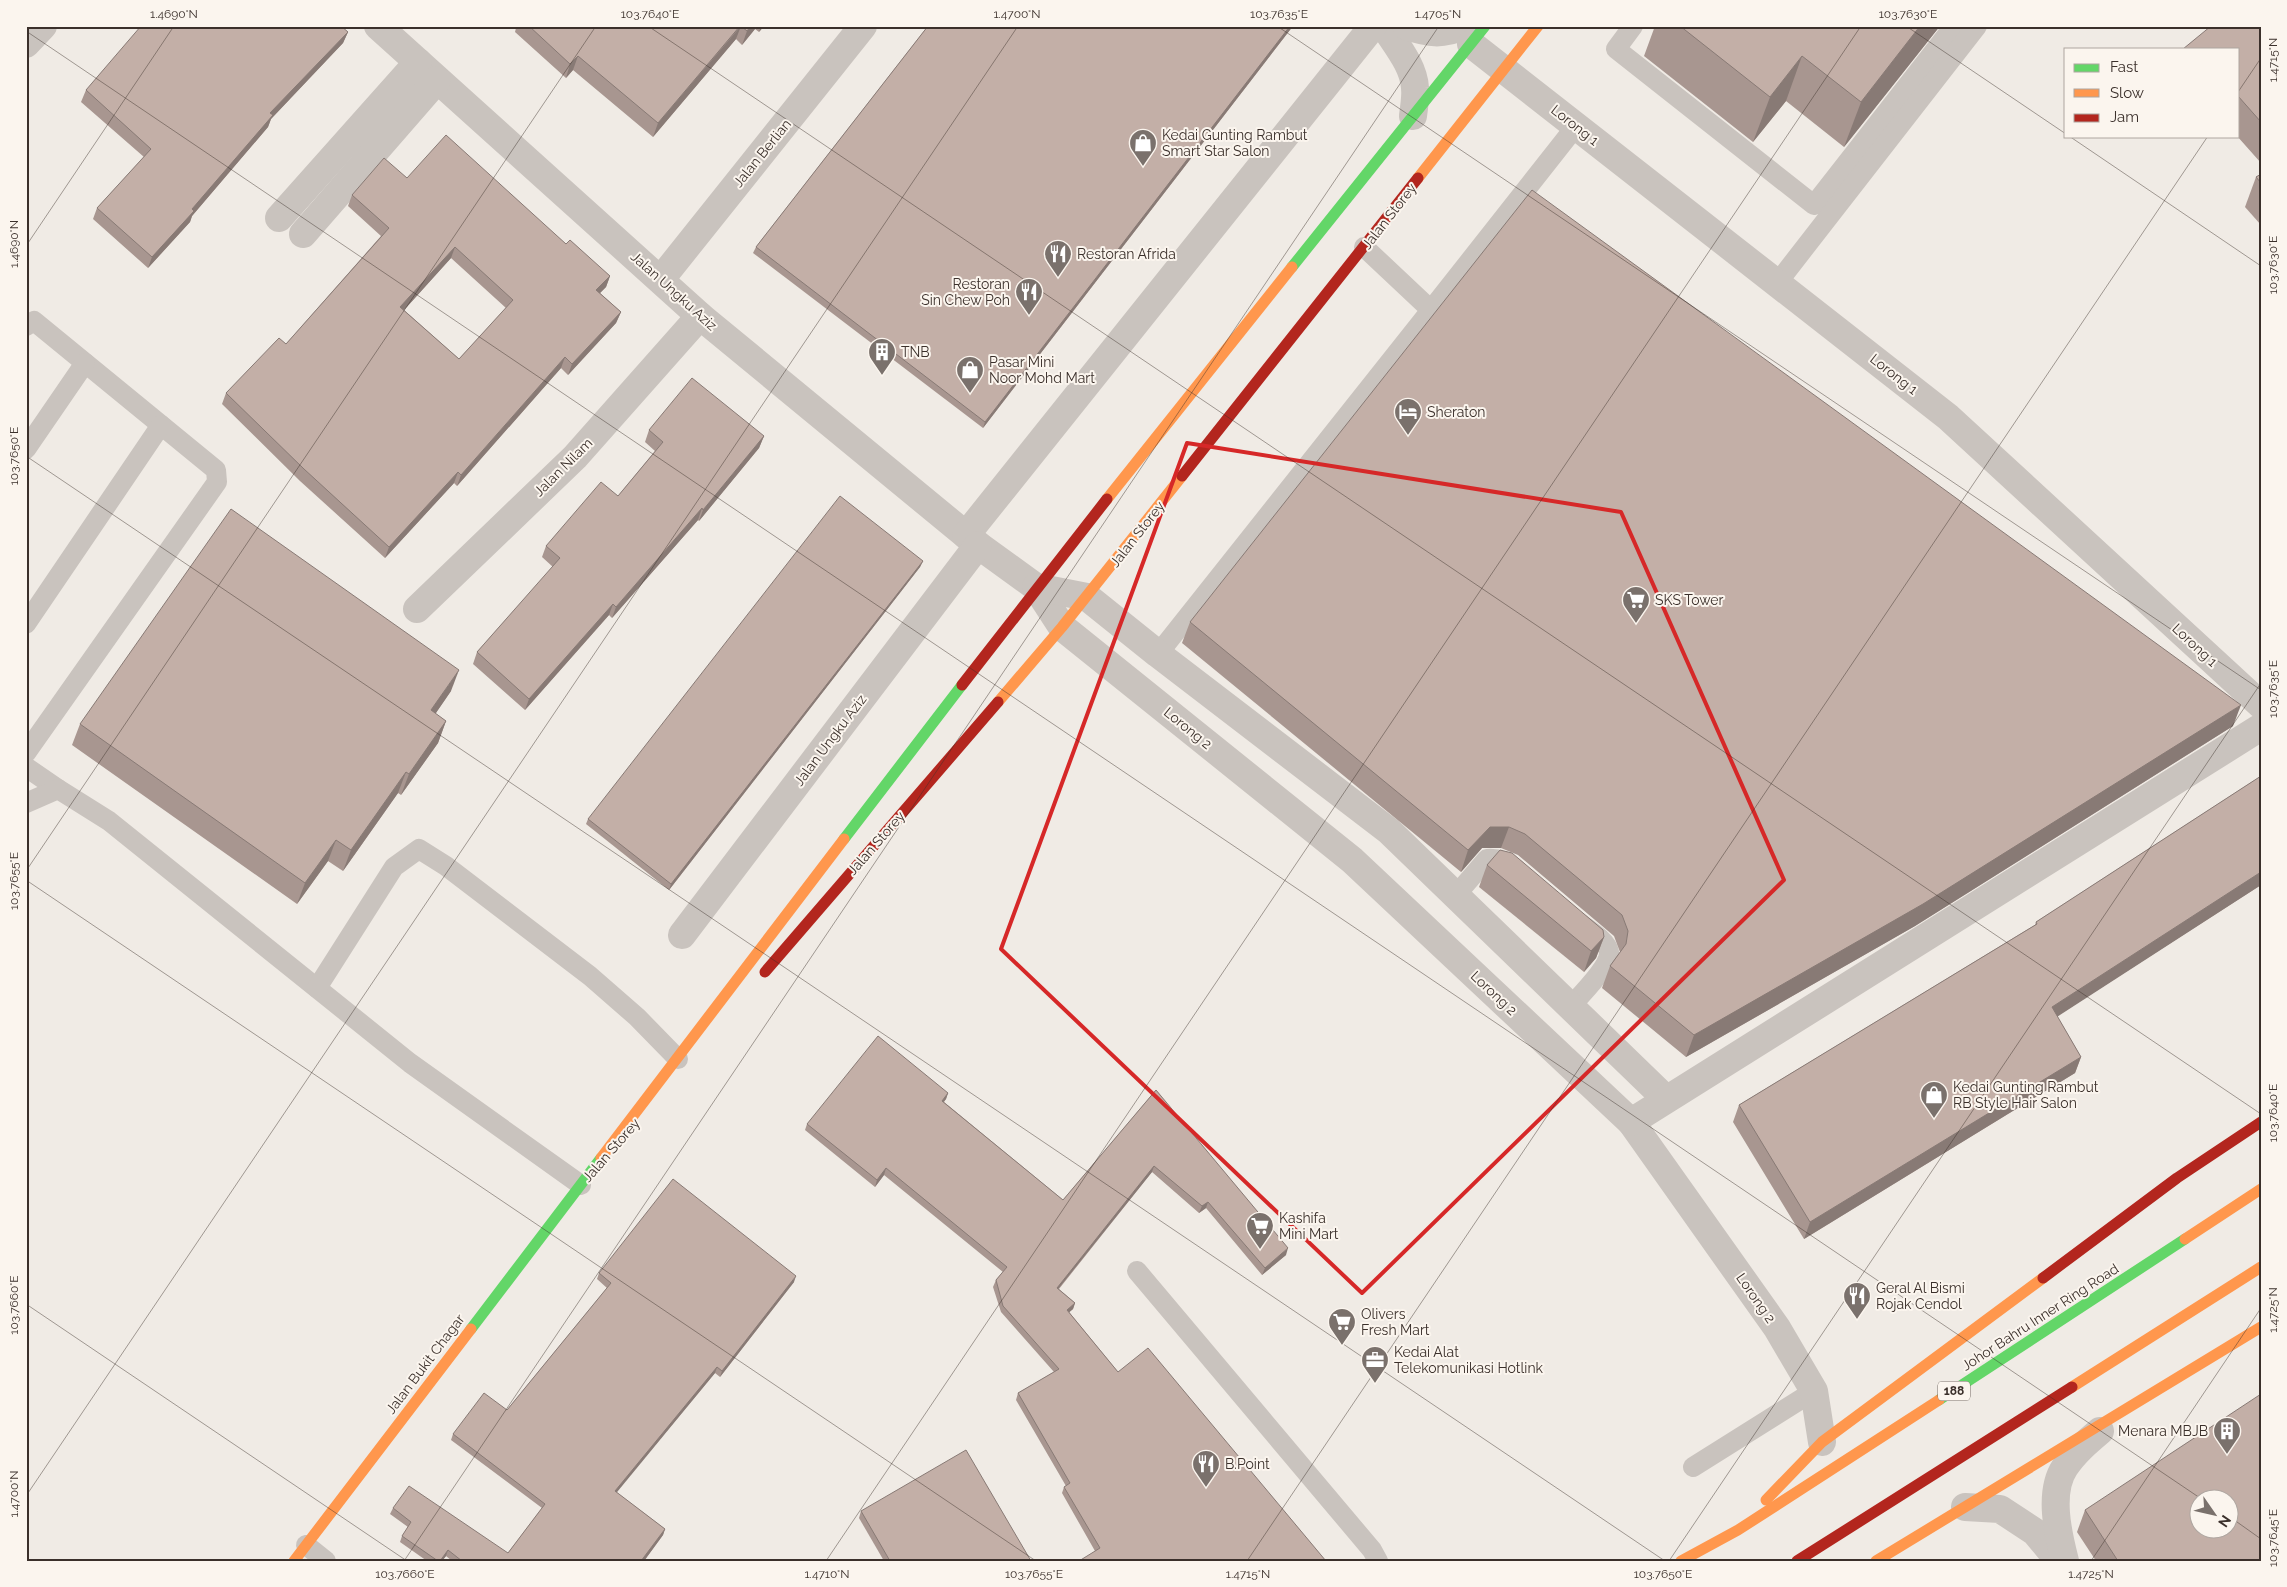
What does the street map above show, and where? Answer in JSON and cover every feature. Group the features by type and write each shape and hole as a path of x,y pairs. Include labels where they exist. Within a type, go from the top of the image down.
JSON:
{"main road":[{"name":"Jalan Storey","path":"756,982 1062,628 1538,26"},
{"name":"Jalan Storey","path":"581,1185 1036,587 1413,116 1473,32"},
{"name":"Jalan Storey","path":"581,1185 704,1042"},
{"path":"1738,1530 1822,1442 2177,1178 2261,1122"},
{"name":"Jalan Bukit Chagar","path":"300,1553 581,1185"},
{"name":"Johor Bahru Inner Ring Road","path":"1681,1561 1738,1530 2261,1189"},
{"path":"1797,1561 2261,1267"},
{"path":"1876,1561 2261,1327"}],"street":[{"path":"26,44 43,26"},
{"name":"Jalan Ungku Aziz","path":"378,26 700,316 972,540 1036,587 1062,628"},
{"name":"Jalan Berlian","path":"661,279 863,26"},
{"path":"972,540 1373,26"},
{"path":"1384,26 1407,62 1412,74 1416,88 1413,116"},
{"path":"1406,26 1438,33 1473,32"},
{"name":"Lorong 1","path":"1473,32 1505,70 1948,417 2261,705"},
{"path":"279,218 428,71"},
{"path":"303,234 428,71"},
{"name":"Jalan Nilam","path":"417,609 575,457 700,316"},
{"name":"Jalan Ungku Aziz","path":"682,935 972,540"},
{"path":"1036,587 1087,597 1158,654 1389,831 1666,1099"},
{"name":"Lorong 2","path":"1062,628 1352,860 1631,1122 1777,1328 1814,1391 1822,1442"},
{"path":"1631,1122 2261,726"},
{"path":"2065,1561 2055,1520 2056,1494 2064,1468 2081,1447 2120,1414"},
{"path":"1965,1507 2000,1509 2009,1514 2035,1532 2059,1561"}],"lane":[{"path":"1634,26 1616,48 1814,205 1954,26"},
{"path":"1778,282 1977,26"},
{"path":"1158,654 1576,126"},
{"path":"1364,247 1431,310"},
{"path":"26,326 34,321 216,470 217,482 30,739"},
{"path":"26,449 85,363"},
{"path":"26,624 162,426"},
{"path":"26,767 109,821 410,1063 581,1185"},
{"path":"26,803 58,789"},
{"path":"317,988 394,867 419,849 446,866 590,976 678,1059"},
{"path":"1456,895 1487,860 1497,858 1510,864 1532,882"},
{"path":"1568,913 1604,943 1609,951 1607,963 1570,1007"},
{"path":"1137,1271 1372,1550 1378,1561"},
{"path":"1693,1467 1814,1391"},
{"path":"300,1553 326,1561"}],"highlighted area":[{"path":"1187,443 1621,512 1784,880 1362,1293 1001,949"}],"building":[{"path":"141,26 341,26 348,32 270,113 273,115 192,209 194,211 152,257 97,208 151,149 86,90"},
{"path":"529,26 740,26 658,123 578,56 570,64"},
{"path":"741,26 751,26 747,31"},
{"path":"928,26 1290,26 985,422 756,247"},
{"path":"1680,26 1920,26 1861,102 1802,56 1770,97"},
{"path":"2211,26 2261,26 2261,122 2240,98 2240,48 2184,48"},
{"path":"446,135 566,244 570,240 610,276 596,290 621,312 572,364 565,357 461,475 458,472 389,547 304,469 226,393 279,338 286,344 389,228 352,195 384,158 407,178","holes":["455,247 513,300 459,359 400,307"]},
{"path":"2261,174 2261,183 2256,177"},
{"name":"SKS Tower","path":"1532,190 2241,705 1923,904 1694,1035 1610,966 1626,944 1628,931 1622,915 1525,834 1509,827 1490,827 1468,850 1190,622"},
{"path":"692,378 764,436 703,510 702,508 616,607 613,604 529,699 477,652 560,558 546,546 601,482 618,496 663,442 649,430"},
{"path":"840,496 923,561 671,884 588,819"},
{"path":"231,509 459,670 431,710 446,721 409,774 406,772 351,850 336,840 305,883 80,724"},
{"path":"2261,776 2261,872 2052,1007 2081,1057 1810,1222 1739,1105 2037,924 2036,922"},
{"path":"1500,850 1512,853 1603,930 1604,937 1591,951 1487,865"},
{"path":"878,1036 948,1093 942,1101 1063,1200 1156,1090 1288,1248 1265,1268 1208,1202 1202,1206 1154,1166 1057,1288 1075,1303 1067,1310 1118,1372 1148,1348 1326,1561 1079,1561 1100,1548 1064,1487 1070,1483 1018,1393 1059,1369 1003,1306 996,1280 1007,1267 886,1168 877,1180 807,1124"},
{"path":"673,1179 796,1276 722,1371 717,1367 615,1491 665,1529 641,1561 462,1561 448,1550 438,1561 402,1536 411,1522 393,1508 409,1486 508,1553 545,1504 453,1434 484,1393 507,1410 611,1283 599,1273"},
{"name":"Menara MBJB","path":"2261,1394 2261,1561 2118,1561 2085,1510"},
{"path":"966,1450 1031,1561 890,1561 861,1511"}],"traffic: fast":[{"path":"1292,267 1485,26"},
{"path":"844,839 962,685"},
{"path":"471,1329 601,1158"},
{"path":"1939,1400 2185,1239"}],"traffic: slow":[{"path":"1418,178 1538,26"},
{"path":"1107,499 1292,267"},
{"path":"998,702 1062,627 1182,476"},
{"path":"601,1158 844,839"},
{"path":"2185,1239 2261,1189"},
{"path":"2072,1387 2261,1267"},
{"path":"1766,1500 1822,1442 2043,1278"},
{"path":"1876,1561 2261,1327"},
{"path":"294,1561 471,1329"},
{"path":"1681,1561 1738,1530 1939,1400"}],"traffic: jam":[{"path":"1182,476 1418,178"},
{"path":"962,685 1107,499"},
{"path":"765,972 998,702"},
{"path":"2043,1278 2177,1178 2261,1122"},
{"path":"1797,1561 2072,1387"}],"place":[{"name":"Kedai Gunting Rambut Smart Star Salon","path":"1143,167"},
{"name":"Restoran Afrida","path":"1058,278"},
{"name":"Restoran Sin Chew Poh","path":"1029,316"},
{"name":"TNB","path":"882,376"},
{"name":"Pasar Mini Noor Mohd Mart","path":"970,394"},
{"name":"Sheraton","path":"1408,436"},
{"name":"SKS Tower","path":"1636,624"},
{"name":"Kedai Gunting Rambut RB Style Hair Salon","path":"1934,1119"},
{"name":"Kashifa Mini Mart","path":"1260,1250"},
{"name":"Geral Al Bismi Rojak Cendol","path":"1857,1320"},
{"name":"Olivers Fresh Mart","path":"1342,1346"},
{"name":"Kedai Alat Telekomunikasi Hotlink","path":"1375,1384"},
{"name":"Menara MBJB","path":"2227,1455"},
{"name":"B.Point","path":"1206,1488"}]}
